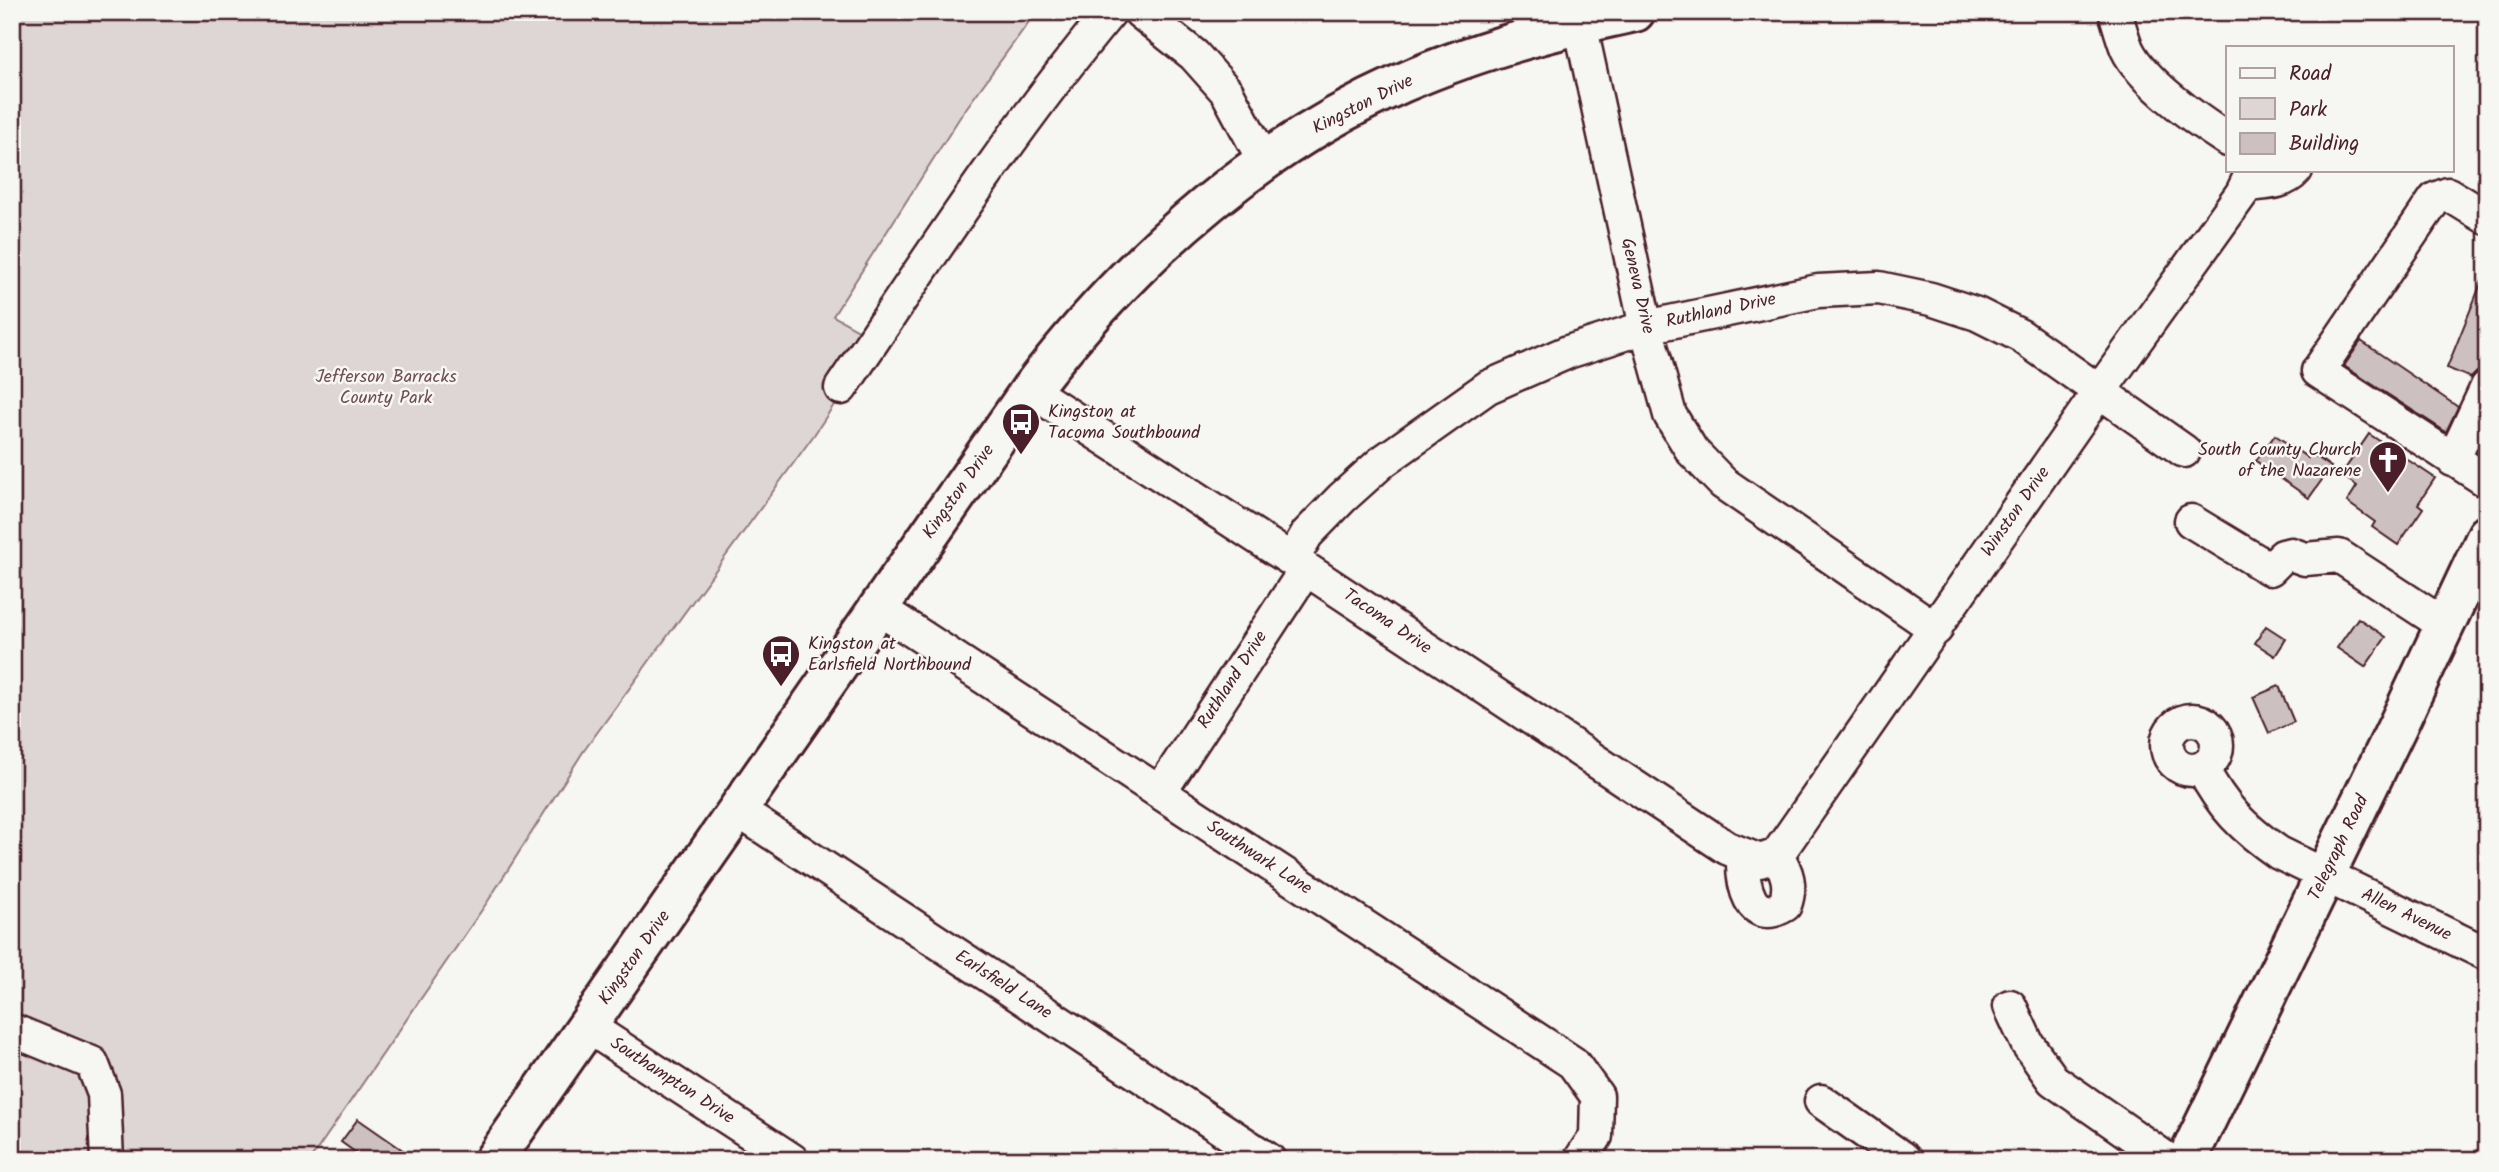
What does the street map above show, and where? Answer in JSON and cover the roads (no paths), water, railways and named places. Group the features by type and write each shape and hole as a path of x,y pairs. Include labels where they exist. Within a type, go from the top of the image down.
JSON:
{"main road":[{"name":"Kingston Drive","path":"494,1160 1030,390 1081,326 1147,256 1211,201 1264,162 1324,124 1402,83 1497,47 1635,12"},
{"name":"Telegraph Road","path":"2187,1160 2446,625 2476,589 2487,535"}],"street":[{"path":"841,388 957,216 1110,12"},
{"path":"1140,12 1195,55 1227,92 1264,162"},
{"path":"2115,12 2128,50 2157,86 2206,127 2226,138"},
{"name":"Geneva Drive","path":"1580,24 1646,327 1670,415 1692,451 1723,483 1936,629"},
{"path":"2251,177 2276,183 2294,172"},
{"name":"Winston Drive","path":"1777,855 2251,177"},
{"path":"2487,218 2448,194 2435,199 2318,371 2487,481"},
{"name":"Ruthland Drive","path":"1160,792 1299,564 1307,534 1382,462 1488,387 1568,352 1646,327 1818,291 1878,288 1931,299 1977,314 2021,336 2184,451"},
{"path":"2453,460 2487,387"},
{"name":"Tacoma Drive","path":"1030,390 1743,856"},
{"path":"2191,521 2270,569 2283,556 2291,554 2305,559 2339,556 2446,625"},
{"name":"Southwark Lane","path":"877,608 1573,1063 1597,1096 1588,1148"},
{"name":"Allen Avenue","path":"2202,768 2229,812 2254,836 2278,853 2484,946"},
{"name":"Earlsfield Lane","path":"737,810 1269,1160"},
{"path":"1777,855 1787,872 1790,892 1785,905 1766,912 1756,908 1747,895 1743,856 1760,861 1777,855"},
{"path":"2010,1006 2027,1043 2053,1080 2168,1160"},
{"name":"Southampton Drive","path":"587,1026 792,1160"},
{"path":"12,1030 92,1063 104,1094 107,1160"},
{"path":"1821,1101 1905,1160"}],"place":[{"name":"Kingston at Tacoma Southbound","path":"1021,456"},
{"name":"South County Church of the Nazarene","path":"2388,494"},
{"name":"Kingston at Earlsfield Northbound","path":"781,688"}],"park label":[{"name":"Jefferson Barracks County Park","path":"386,387"}]}
